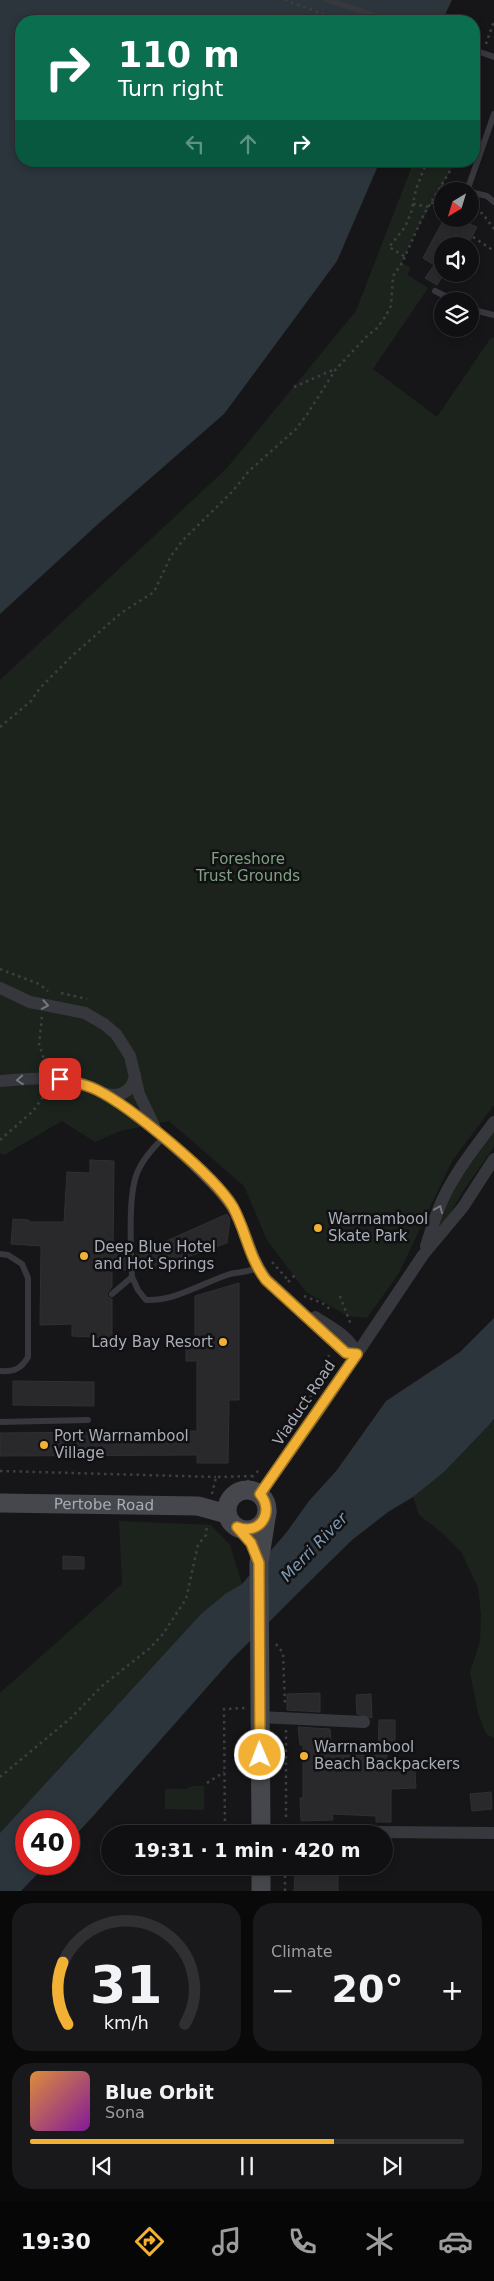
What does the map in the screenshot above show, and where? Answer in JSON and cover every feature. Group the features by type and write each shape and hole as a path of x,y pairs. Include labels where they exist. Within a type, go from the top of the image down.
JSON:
{"street":[{"path":"0,988 30,1002 85,1013 104,1024 125,1046 144,1108 161,1136"},
{"path":"0,1081 60,1079 83,1084 113,1096 122,1094 132,1085 135,1074"},
{"path":"102,1092 161,1136 209,1178 228,1201 238,1218 257,1268 295,1306 341,1340 346,1353 357,1354"},
{"name":"Viaduct Road","path":"423,1255 440,1207 468,1155 494,1122"},
{"name":"Viaduct Road","path":"260,1494 423,1255 463,1207 494,1159"},
{"path":"233,1508 250,1489 260,1494 267,1506 259,1563 265,1640 259,1712 261,1825"},
{"name":"Pertobe Road","path":"0,1503 233,1508"},
{"path":"233,1508 243,1530 256,1528 261,1524 267,1512"},
{"path":"233,1508 259,1563"},
{"path":"259,1712 286,1718 364,1722"},
{"path":"393,1833 494,1834"},
{"path":"261,1875 261,1891"}],"lane":[{"path":"327,0 369,15"},
{"path":"480,52 494,57"},
{"path":"480,158 494,114"},
{"path":"472,182 477,167"},
{"path":"479,194 487,196 494,202"},
{"path":"479,311 494,314"},
{"path":"161,1136 142,1165 134,1185 132,1277 138,1290 146,1300 159,1300 177,1296 231,1274 257,1268"},
{"path":"0,1254 8,1255 22,1264 28,1278 28,1357 22,1367 10,1372 0,1371"},
{"path":"112,1294 132,1277"},
{"path":"0,1422 88,1420"}],"path":[{"path":"284,0 325,15"},
{"path":"404,256 389,246 405,227 424,167"},
{"path":"443,182 452,167"},
{"path":"0,727 31,700 40,688 73,655 121,613 154,592 172,556 183,540 231,494 249,471 296,429 336,369 368,334 377,328 385,317 391,306 393,276 434,198"},
{"path":"413,204 428,207"},
{"path":"479,214 482,213 494,229"},
{"path":"473,236 494,251"},
{"path":"294,386 336,369"},
{"path":"0,969 39,984 46,991"},
{"path":"308,1402 326,1360 351,1326 340,1296"},
{"path":"233,1508 252,1476 266,1465"},
{"path":"0,1471 216,1477 252,1476"},
{"path":"0,1777 72,1717 102,1686 150,1648 163,1634 186,1599 198,1545 206,1535 208,1508 216,1477"},
{"path":"265,1640 283,1653 286,1718 286,1825"},
{"path":"225,1825 224,1709 259,1712"},
{"path":"207,1783 224,1772"},
{"path":"285,1875 285,1891"}],"green space":[{"name":"Foreshore Trust Grounds","path":"412,167 453,167 444,182 434,182 434,200 414,235 402,263 410,267 408,275 428,288 373,369 437,417 490,339 494,337 494,1105 452,1161 399,1273 367,1318 348,1316 306,1292 267,1240 244,1186 169,1121 120,1131 95,1142 62,1121 4,1155 0,1153 0,680 227,468 356,311"},
{"path":"494,1132 494,1147 465,1188 437,1235 441,1211 458,1182"},
{"path":"494,1419 494,1738 486,1734 478,1713 470,1672 480,1642 481,1614 478,1588 462,1553 441,1532 419,1515 413,1497 444,1472"},
{"path":"119,1521 211,1525 230,1545 242,1584 225,1594 201,1614 21,1810 15,1810 15,1817 0,1833 0,1693 122,1584"},
{"path":"191,1786 204,1786 204,1810 165,1809 165,1789 186,1789"}],"water":[{"path":"0,0 452,0 445,15 15,15 15,167 377,167 337,261 224,414 97,525 0,614"},
{"name":"Merri River","path":"494,1318 494,1419 444,1472 413,1497 388,1512 352,1540 303,1588 232,1659 80,1830 80,1810 21,1810 201,1614 225,1594 242,1584 286,1533 309,1501 337,1470 386,1401 460,1352"},
{"path":"15,1817 15,1875 36,1875 21,1891 0,1891 0,1833"}],"building":[{"path":"439,228 476,228 472,237 434,237"},
{"path":"434,238 434,265 423,258"},
{"path":"434,265 434,282 439,282 437,285 425,278"},
{"path":"90,1160 114,1161 113,1253 126,1253 127,1270 112,1270 112,1287 107,1293 108,1297 112,1299 112,1338 72,1336 72,1324 40,1325 41,1246 11,1244 13,1219 29,1220 29,1222 64,1222 67,1172 90,1173"},
{"path":"227,1214 230,1219 227,1243 150,1270 137,1270 136,1254 152,1254 153,1247"},
{"path":"239,1283 239,1400 229,1400 228,1463 197,1463 197,1455 0,1456 0,1433 197,1431 197,1361 186,1361 186,1344 195,1344 195,1296"},
{"path":"13,1381 94,1382 94,1406 13,1405"},
{"path":"63,1556 84,1557 84,1569 63,1569"},
{"path":"320,1693 320,1712 287,1710 287,1694"},
{"path":"371,1694 372,1718 357,1714 356,1695"},
{"path":"379,1720 395,1720 395,1747 378,1747"},
{"path":"298,1727 330,1729 332,1755 387,1755 387,1771 415,1770 416,1788 391,1789 391,1822 376,1822 376,1816 332,1814 333,1820 301,1821 300,1798 303,1798 303,1745 300,1745"},
{"path":"491,1792 492,1809 472,1811 470,1794"},
{"path":"295,1875 338,1876 338,1891 294,1891"}],"place":[{"name":"Warrnambool Skate Park","path":"318,1228"},
{"name":"Deep Blue Hotel and Hot Springs","path":"84,1256"},
{"name":"Lady Bay Resort","path":"223,1342"},
{"name":"Port Warrnambool Village","path":"44,1445"},
{"name":"Warrnambool Beach Backpackers","path":"304,1756"}],"route":[{"path":"60,1079 83,1084 98,1090 112,1099 159,1134 209,1178 232,1207 257,1268 266,1280 346,1353 357,1354 260,1494 267,1506 265,1519 256,1528 250,1530 243,1530 237,1527 251,1543 259,1563 260,1755"}]}
